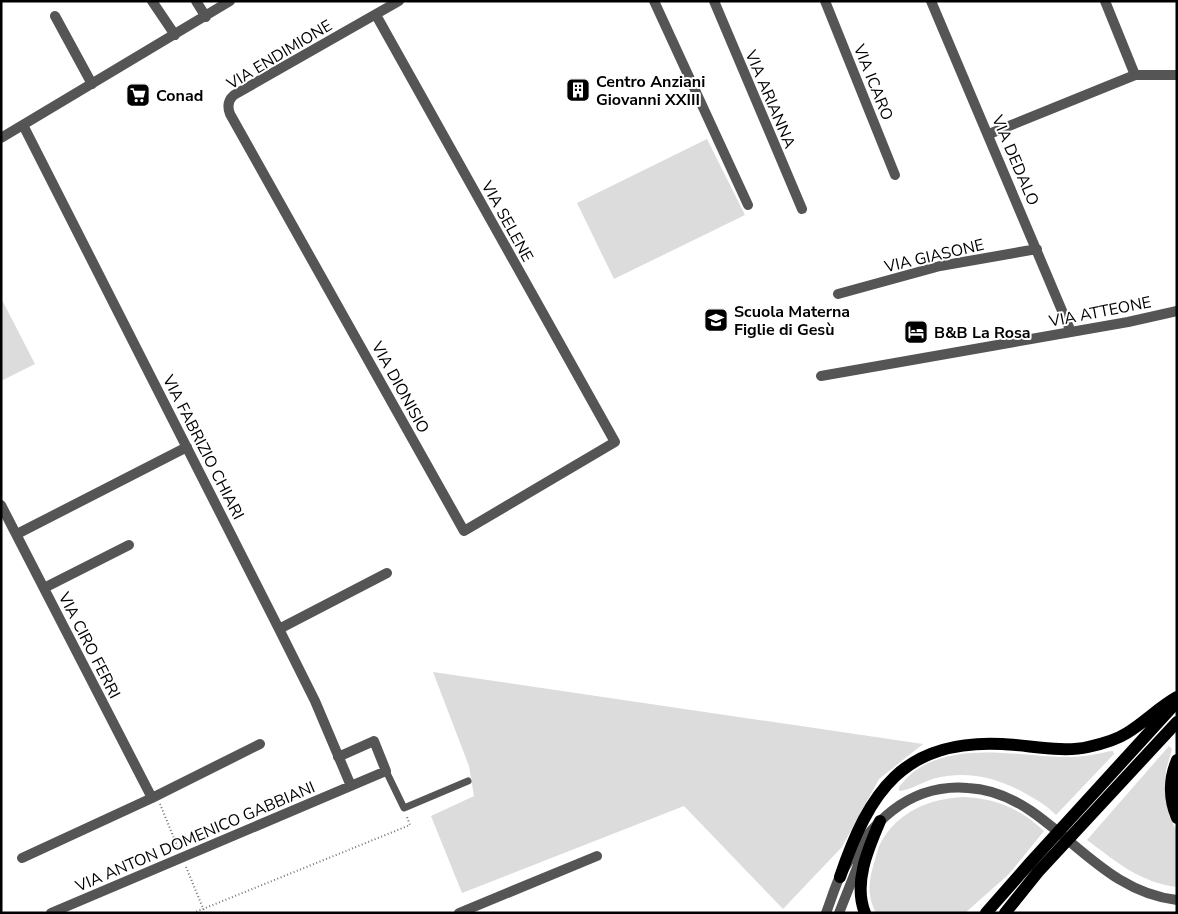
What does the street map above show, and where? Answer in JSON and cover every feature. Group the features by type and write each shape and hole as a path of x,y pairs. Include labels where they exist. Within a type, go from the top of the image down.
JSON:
{"main road":[{"path":"840,877 856,834 885,786 900,771 921,757 946,748 974,744 1071,749 1087,747 1107,742 1128,732 1177,698"},
{"path":"986,913 1177,703"},
{"path":"1005,913 1038,872 1079,830 1177,722"},
{"path":"1177,760 1172,775 1171,790 1172,804 1177,818"},
{"path":"865,913 861,895 863,867 880,821"},
{"path":"976,913 1003,893"}],"street":[{"path":"152,1 175,35"},
{"path":"196,1 206,16"},
{"path":"1,138 230,1"},
{"name":"VIA ENDIMIONE","path":"228,103 234,95 399,1"},
{"path":"654,1 748,205"},
{"name":"VIA ARIANNA","path":"714,1 802,208"},
{"name":"VIA ICARO","path":"825,1 895,175"},
{"name":"VIA DEDALO","path":"931,1 989,134 1071,332"},
{"path":"1105,1 1135,75"},
{"name":"VIA SELENE","path":"376,15 615,442"},
{"path":"55,16 92,84"},
{"path":"989,134 1135,75 1177,75"},
{"name":"VIA DIONISIO","path":"228,103 230,114 464,531 615,442"},
{"name":"VIA FABRIZIO CHIARI","path":"23,125 315,701 351,786"},
{"name":"VIA GIASONE","path":"838,294 940,266 1037,249"},
{"name":"VIA ATTEONE","path":"821,376 1128,322 1177,311"},
{"path":"16,534 187,447"},
{"name":"VIA CIRO FERRI","path":"1,505 152,798"},
{"path":"44,588 129,545"},
{"path":"279,629 387,573"},
{"path":"338,757 374,741 386,771"},
{"path":"22,858 152,798 260,744"},
{"name":"VIA ANTON DOMENICO GABBIANI","path":"51,913 386,771"},
{"path":"826,913 840,877 858,848 880,821 907,800 932,790 963,788 986,790 1006,797 1029,809 1123,883 1150,896 1177,900"},
{"path":"839,913 861,859 880,821"},
{"path":"459,913 597,856"}],"lane":[{"path":"386,771 404,808 468,781"}],"path":[{"path":"193,913 410,825 404,808"}],"shaded area":[{"path":"707,139 745,215 614,279 577,203"},
{"path":"1,298 35,364 1,381"},
{"path":"433,672 923,744 879,779 842,847 783,909 684,806 462,893 431,816 474,796 469,766"},
{"path":"1169,746 1172,749 1166,770 1165,793 1169,815 1177,832 1177,887 1151,881 1140,876 1087,840"},
{"path":"1113,751 1114,754 1056,815 1043,804 1017,789 995,780 972,775 931,779 899,791 899,787 915,771 934,760 956,755 978,752 1069,757"},
{"path":"963,797 997,802 1007,806 1035,823 1044,831 1009,874 965,913 876,913 871,899 870,880 879,846 888,831 906,815 927,804"}],"place":[{"name":"Centro Anziani Giovanni XXIII","path":"578,90"},
{"name":"Conad","path":"138,95"},
{"name":"Scuola Materna Figlie di Gesù","path":"716,320"},
{"name":"B&B La Rosa","path":"916,332"}]}
